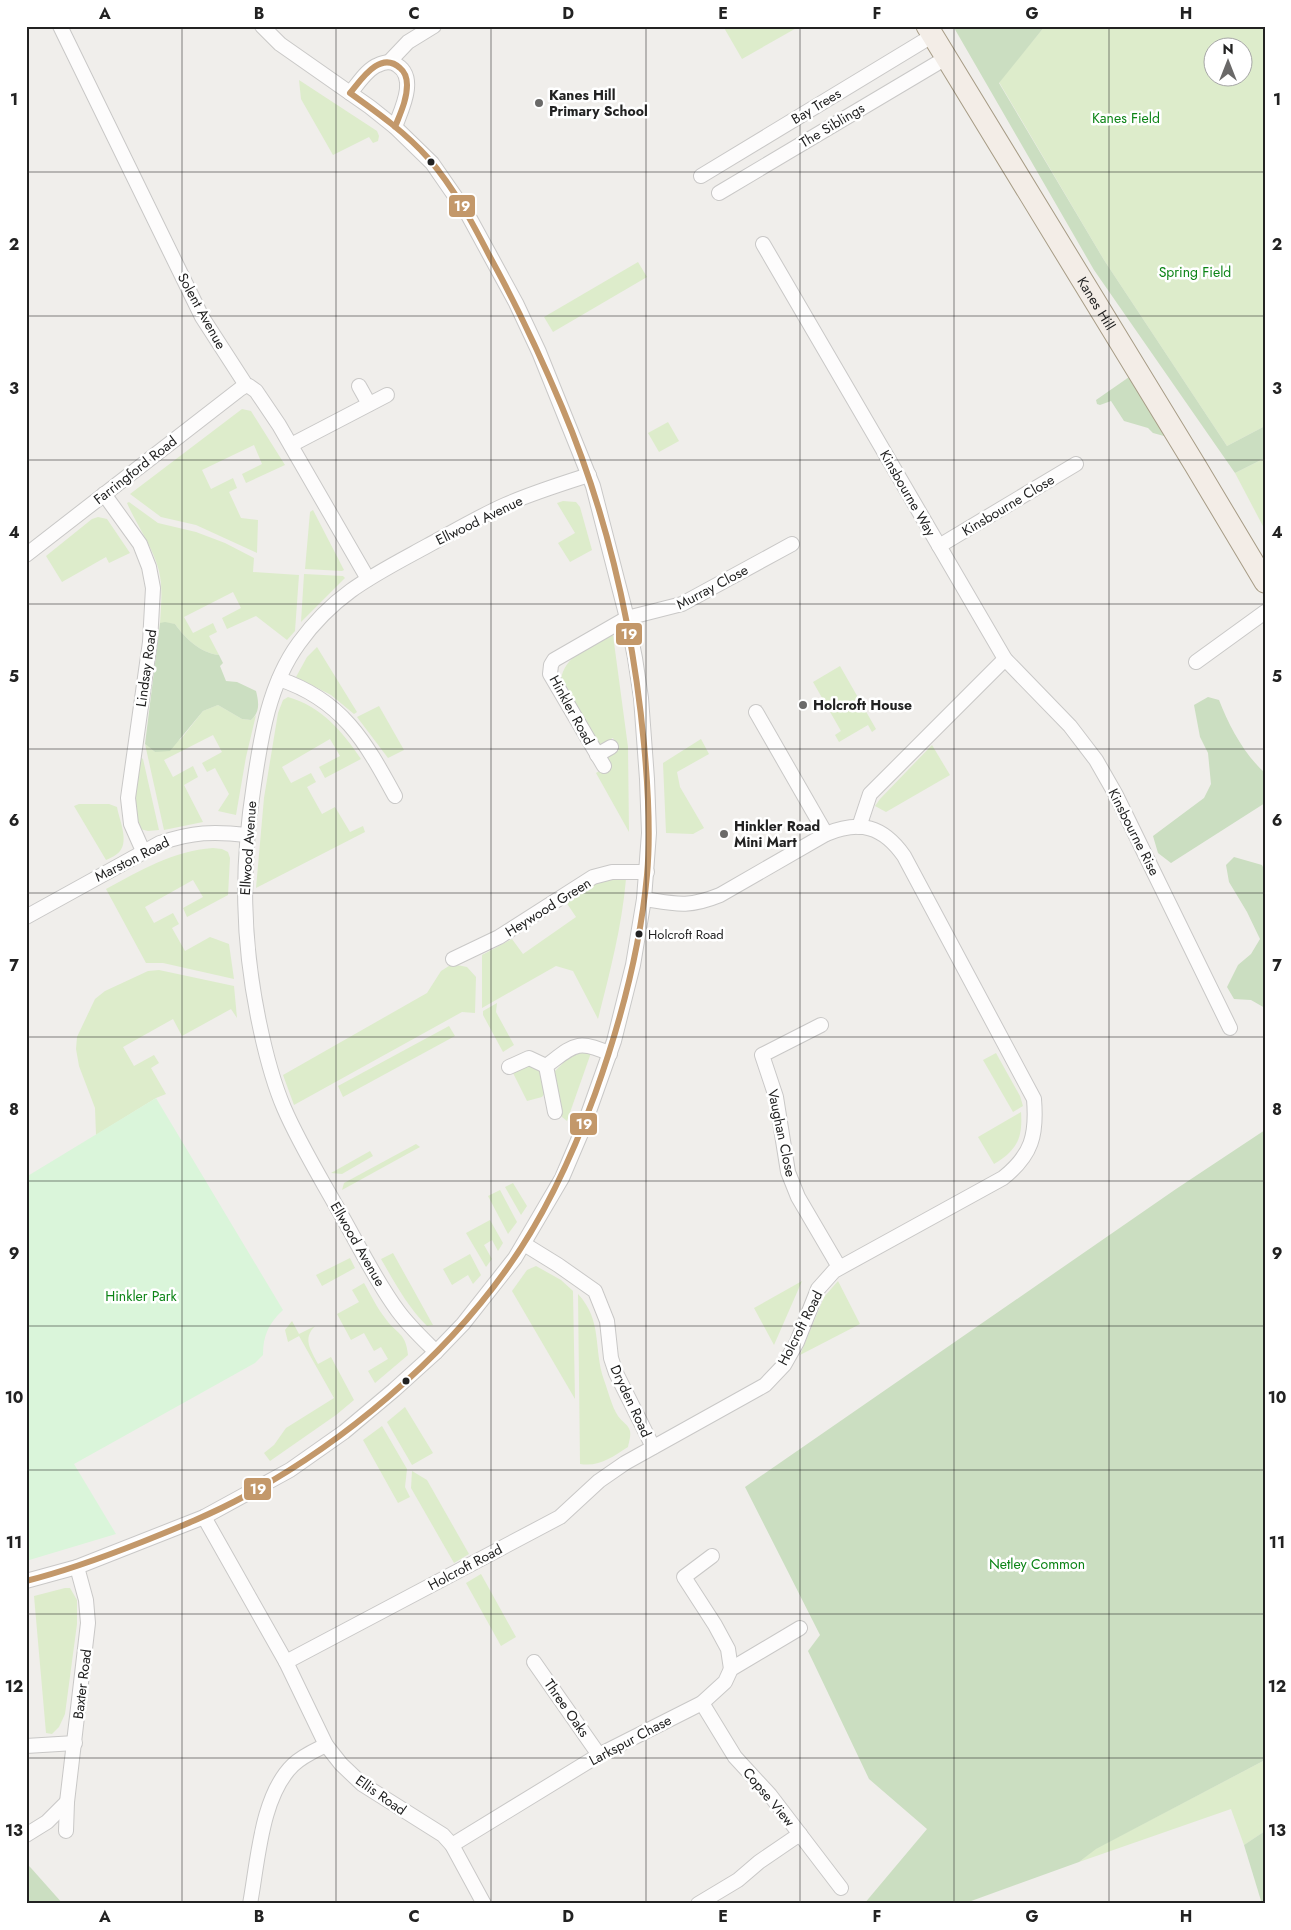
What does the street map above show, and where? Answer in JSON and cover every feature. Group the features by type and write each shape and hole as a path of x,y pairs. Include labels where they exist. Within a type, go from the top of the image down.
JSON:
{"main road":[{"name":"Kanes Hill","path":"929,31 1265,582"}],"street":[{"name":"Solent Avenue","path":"60,26 202,316 245,386 250,386 256,391 291,445 368,579"},
{"path":"26,1581 77,1567 204,1517 298,1465 344,1432 406,1380 463,1324 487,1296 524,1244 562,1178 582,1131 610,1054 628,990 644,899 649,833 647,779 641,698 627,618 589,475 540,352 516,303 468,215 432,163 395,127 350,92 280,44 262,26"},
{"path":"350,92 377,65 388,62 408,42 434,26"},
{"name":"Bay Trees","path":"701,176 929,31"},
{"name":"The Siblings","path":"719,193 946,58"},
{"path":"388,62 398,65 405,74 408,85 406,98 395,127"},
{"name":"Kinsbourne Way","path":"763,244 1005,659"},
{"name":"Farringford Road","path":"26,555 245,386"},
{"path":"359,386 369,404"},
{"path":"291,445 387,395"},
{"name":"Kinsbourne Close","path":"939,546 1076,464"},
{"name":"Ellwood Avenue","path":"436,1352 398,1312 376,1278 303,1146 279,1096 262,1040 248,958 244,901 247,835 259,748 271,700 285,665 296,647 330,606 368,579 490,512 589,475"},
{"name":"Lindsay Road","path":"104,494 140,544 149,567 153,588 150,642 128,798 131,824 144,851"},
{"name":"Murray Close","path":"627,618 682,604 792,544"},
{"path":"1196,662 1265,612"},
{"name":"Hinkler Road","path":"611,748 601,760 550,674 551,665 554,660 627,618"},
{"path":"859,827 870,794 1005,659"},
{"name":"Kinsbourne Rise","path":"1005,659 1070,726 1096,760 1124,811 1230,1028"},
{"path":"279,679 321,700 347,721 363,740 395,796"},
{"path":"756,712 826,834"},
{"name":"Holcroft Road","path":"286,1662 560,1517 599,1481 625,1463 765,1385 784,1365 796,1342 818,1289 839,1267 1003,1178 1018,1166 1027,1154 1034,1137 1034,1099 904,856 894,841 878,831 859,827 843,827 826,834 720,895 701,903 681,904 644,899"},
{"name":"Marston Road","path":"26,917 144,851 170,839 211,832 247,835"},
{"name":"Heywood Green","path":"453,959 499,938 593,877 612,872 647,872"},
{"name":"Vaughan Close","path":"821,1025 762,1055 776,1097 788,1172 798,1197 839,1267"},
{"path":"546,1066 564,1052 579,1044 596,1047 610,1054"},
{"path":"512,1063 529,1058 546,1066"},
{"path":"546,1066 555,1112"},
{"name":"Dryden Road","path":"524,1244 595,1291 608,1320 611,1358 616,1373 653,1447"},
{"name":"Ellis Road","path":"204,1517 286,1662 326,1745 341,1764 362,1784 443,1835 452,1845 484,1904"},
{"path":"712,1556 684,1577 728,1649 731,1668"},
{"name":"Baxter Road","path":"66,1831 67,1802 88,1623 86,1600 77,1567"},
{"name":"Larkspur Chase","path":"452,1845 599,1755 702,1703 724,1682 731,1668 800,1628"},
{"name":"Three Oaks","path":"534,1662 599,1755"},
{"name":"Copse View","path":"702,1703 735,1758 770,1795 840,1888"},
{"path":"26,1746 74,1743"},
{"path":"250,1904 267,1807 277,1785 292,1766 302,1758 326,1745"},
{"path":"26,1835 47,1822 67,1802"},
{"path":"698,1904 738,1880 759,1862 800,1834"}],"green space":[{"path":"723,26 800,26 742,59"},
{"path":"953,26 1045,26 999,83 1104,260 1227,446 1265,426 1265,458 1235,473 1094,270"},
{"path":"1045,26 1265,26 1265,426 1227,446 1104,260 999,82"},
{"path":"299,80 377,131 378,141 373,143 369,137 333,155 301,99"},
{"path":"638,262 647,277 553,332 544,317"},
{"path":"1132,375 1168,433 1164,436 1153,433 1148,428 1124,421 1111,401 1100,405 1097,404 1096,400"},
{"path":"242,409 251,411 285,465 246,483 242,474 262,464 254,445 202,470 211,489 233,478 237,488 229,492 241,518 258,520 257,553 196,525 161,517 130,494"},
{"path":"668,422 679,441 659,452 648,433"},
{"path":"1265,458 1265,530 1235,473"},
{"path":"563,501 576,502 580,507 592,550 570,562 558,543 575,533 557,503"},
{"path":"129,502 158,523 196,532 225,543 254,558 253,572 299,575 295,631 287,640 256,616 227,629 222,618 241,608 233,592 184,617 193,633 213,623 217,632 209,636 219,655 199,648 175,624 160,623 161,590 159,571 153,553 127,503"},
{"path":"313,510 344,570 342,571 305,569 310,512"},
{"path":"98,517 107,519 130,553 109,563 106,557 62,582 46,556 92,519"},
{"path":"304,574 343,576 345,578 301,622"},
{"path":"160,623 175,624 199,648 219,655 223,663 220,666 226,681 237,682 256,691 258,707 256,714 251,720 242,719 218,705 203,711 170,751 155,752 145,744"},
{"path":"613,635 628,747 629,832 596,773 609,765 605,758 619,750 613,738 598,745 561,681 567,664 573,658 588,647"},
{"path":"317,647 357,712 354,714 331,695 296,677 307,657"},
{"path":"840,666 876,729 872,732 868,725 839,742 835,735 841,731 813,682"},
{"path":"288,697 300,701 321,713 347,739 361,759 325,778 319,767 340,756 330,739 282,767 291,783 311,773 316,782 307,787 322,814 335,807 350,832 363,826 365,832 256,888 264,798 278,713 283,700"},
{"path":"1208,697 1219,700 1227,720 1238,739 1250,757 1265,773 1265,803 1171,863 1158,853 1153,836 1204,798 1211,784 1208,753 1200,737 1194,705"},
{"path":"218,705 242,719 251,720 256,715 246,757 236,815 218,811 229,794 215,768 207,772 202,763 222,752 213,735 164,760 173,777 193,766 198,777 184,785 203,822 164,830 145,744 155,752 181,739 203,711"},
{"path":"379,706 404,750 388,758 357,717"},
{"path":"701,739 709,754 677,772 680,787 704,828 693,834 666,833 663,763"},
{"path":"932,745 950,775 886,812 875,806 880,799"},
{"path":"140,757 143,759 159,830 148,831 140,829 137,821 135,794"},
{"path":"79,804 109,804 117,807 124,841 123,846 116,855 106,860 74,806"},
{"path":"213,848 228,852 230,858 228,895 187,917 183,908 203,897 193,880 145,907 154,923 173,913 179,924 172,928 185,951 210,937 229,944 234,979 163,963 146,963 106,889 145,868 171,857"},
{"path":"1234,857 1262,865 1265,871 1265,1008 1251,1000 1234,999 1227,987 1238,965 1251,954 1260,939 1229,882 1226,865"},
{"path":"614,877 626,879 624,897 615,949 598,1019 573,971 556,966 482,1008 482,955 512,939 523,954 576,917 566,902 590,885"},
{"path":"452,964 467,967 476,977 475,1013 462,1012 294,1105 283,1075 427,993 441,971"},
{"path":"159,970 234,986 237,1018 231,1009 182,1036 173,1019 123,1047 134,1066 154,1055 159,1063 151,1068 166,1094 156,1098 96,1135 95,1108 79,1066 76,1049 77,1037 95,999 105,991 148,971"},
{"path":"497,1003 496,1012 514,1045 503,1052 483,1015 483,1011"},
{"path":"449,1026 455,1036 343,1097 338,1086"},
{"path":"592,1050 567,1121 562,1117 553,1073 573,1053"},
{"path":"996,1053 1020,1096 1023,1106 1013,1112 983,1060"},
{"path":"530,1063 540,1070 545,1088 542,1097 527,1101 512,1071"},
{"name":"Hinkler Park","path":"156,1098 283,1310 268,1330 264,1341 263,1355 255,1363 74,1464 116,1534 26,1561 26,1177"},
{"path":"1021,1112 1021,1130 1013,1149 994,1164 978,1137"},
{"name":"Netley Common","path":"1265,1130 1265,1760 1096,1849 1079,1862 963,1904 864,1904 927,1829 869,1779 808,1651 820,1635 745,1487 1176,1189"},
{"path":"416,1144 420,1147 342,1190 344,1183"},
{"path":"370,1151 373,1156 342,1174 331,1173"},
{"path":"513,1183 527,1206 521,1215 505,1187"},
{"path":"500,1190 517,1222 508,1234 488,1196"},
{"path":"490,1220 503,1243 498,1251 492,1240 484,1245 492,1259 486,1267 466,1233"},
{"path":"393,1253 433,1325 427,1326 413,1310 381,1259"},
{"path":"470,1254 481,1275 473,1284 468,1275 452,1285 443,1269"},
{"path":"350,1258 355,1268 322,1286 316,1275"},
{"path":"536,1266 561,1280 573,1291 575,1399 512,1291 527,1270"},
{"path":"802,1281 774,1345 754,1308"},
{"path":"838,1281 860,1324 800,1355 824,1297"},
{"path":"364,1283 382,1314 403,1337 408,1355 375,1383 368,1371 388,1359 381,1347 374,1351 364,1333 351,1340 337,1314 359,1302 352,1290"},
{"path":"578,1294 591,1314 601,1368 612,1404 618,1416 630,1431 628,1447 600,1463 587,1465 580,1464"},
{"path":"292,1321 299,1334 315,1326 308,1340 318,1364 331,1357 354,1400 336,1415 270,1461 264,1453 274,1445 286,1428 334,1398 299,1336 288,1342 285,1330"},
{"path":"405,1407 433,1453 412,1465 387,1422"},
{"path":"382,1426 407,1469 405,1487 410,1497 398,1503 363,1440"},
{"path":"412,1471 427,1480 469,1554 454,1563 411,1488"},
{"path":"481,1574 516,1637 501,1646 466,1583"},
{"path":"70,1588 77,1600 77,1624 65,1714 59,1727 52,1734 46,1733 34,1596"},
{"path":"1265,1760 1265,1831 1244,1845 1231,1809 1079,1862 1095,1849"},
{"path":"1265,1831 1265,1904 1262,1904 1244,1845"},
{"path":"26,1863 31,1868 63,1904 26,1904"}],"transit line":[{"name":"19","path":"26,1581 128,1548 220,1509 245,1496 318,1451 388,1397 421,1367 452,1336 506,1270 545,1207 567,1163 595,1094 613,1041 628,987 644,903 647,875 649,842 648,793 633,657 616,572 605,531 593,489 554,388 509,292 476,230 447,182 429,159 401,132 350,93 365,75 385,62 393,63 400,68 407,80 405,101 395,127"}],"place":[{"name":"Kanes Hill Primary School","path":"539,103"},
{"name":"Holcroft House","path":"803,705"},
{"name":"Hinkler Road Mini Mart","path":"724,834"},
{"name":"Holcroft Road","path":"639,934"}],"park label":[{"name":"Kanes Field","path":"1126,118"},
{"name":"Spring Field","path":"1195,272"}]}
